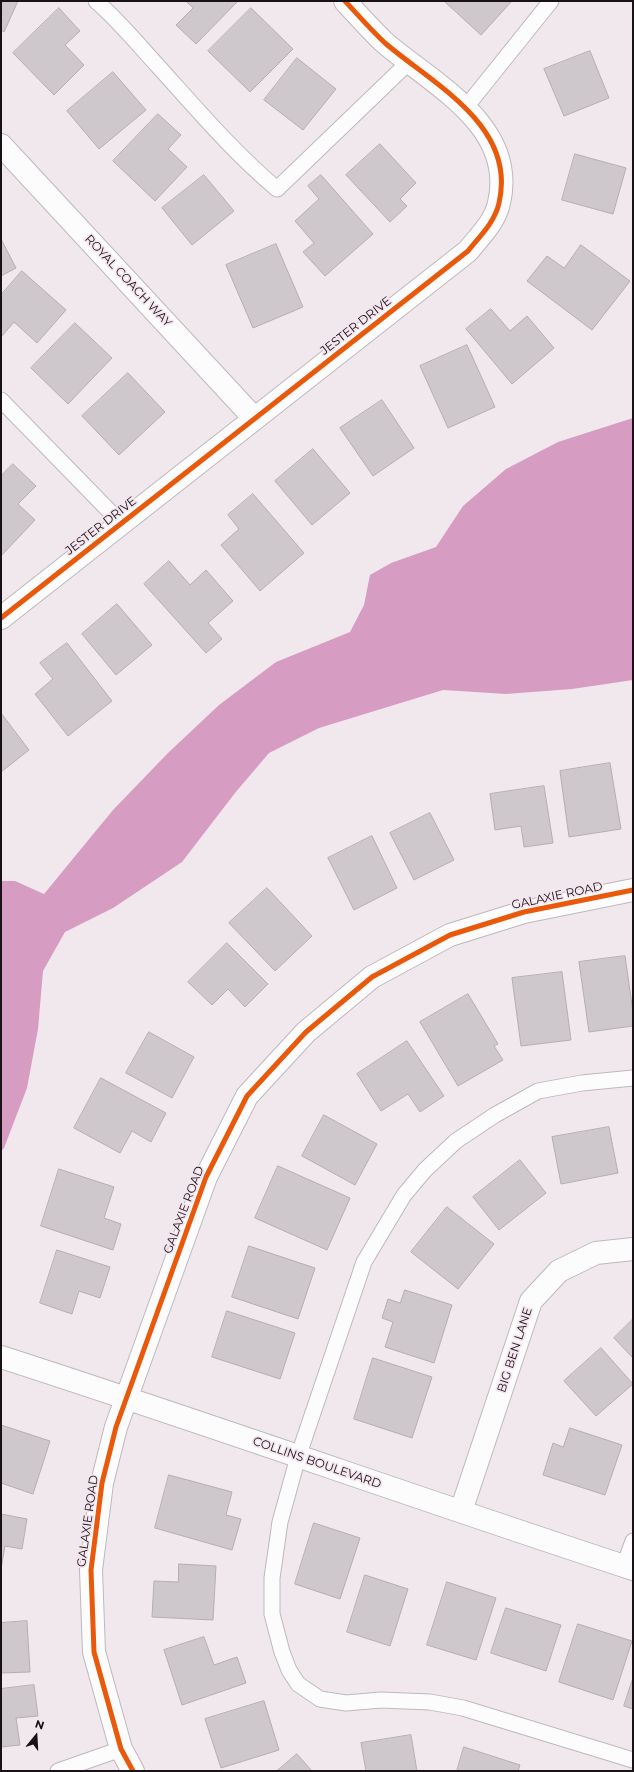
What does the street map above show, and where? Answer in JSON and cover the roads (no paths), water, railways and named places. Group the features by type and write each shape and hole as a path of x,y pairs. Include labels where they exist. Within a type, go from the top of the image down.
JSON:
{"street":[{"name":"JESTER DRIVE","path":"1,618 254,418 468,252 492,220 499,203 501,173 492,140 466,107 384,42 345,1"},
{"name":"ROYAL COACH WAY","path":"1,145 254,418"},
{"name":"GALAXIE ROAD","path":"133,1771 121,1748 94,1652 91,1570 102,1483 116,1427 128,1398 206,1177 247,1096 306,1032 372,977 450,935 524,912 633,890"},
{"name":"BIG BEN LANE","path":"461,1512 531,1301 559,1272 596,1253 633,1248"},
{"name":"COLLINS BOULEVARD","path":"1,1357 128,1398 461,1512 629,1567"}],"lane":[{"path":"96,1 112,15 181,92 252,167 277,189 409,62"},
{"path":"466,107 551,1"},
{"path":"1,400 121,523"},
{"path":"633,1078 582,1083 538,1091 495,1115 456,1141 425,1170 404,1195 364,1262 298,1457 280,1522 272,1578 272,1614 282,1652 289,1670 298,1684 320,1699 346,1703 381,1700 430,1702 463,1708 633,1760"},
{"path":"629,1567 633,1541"},
{"path":"58,1771 121,1748"}]}
